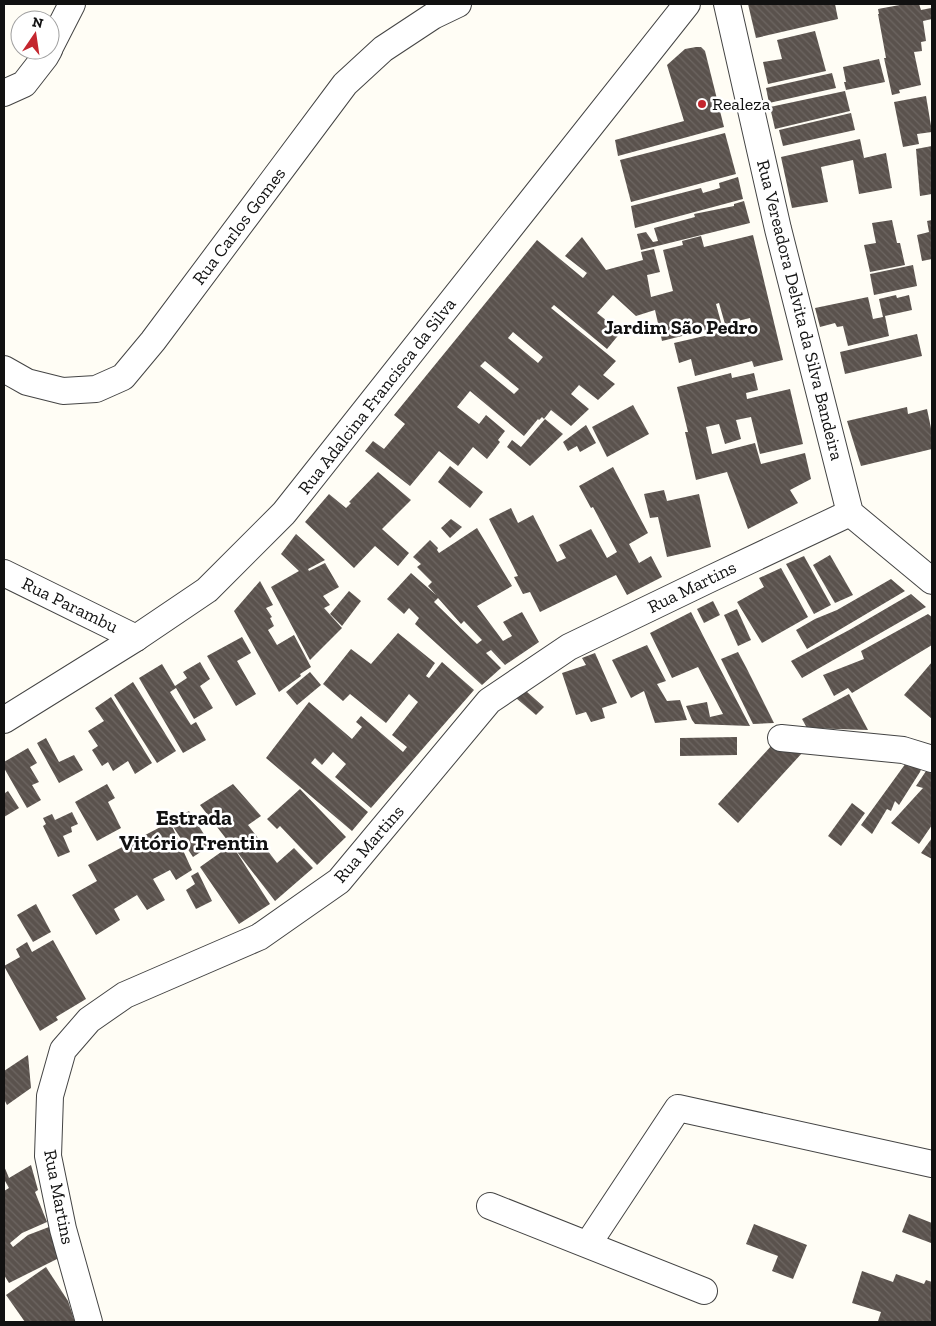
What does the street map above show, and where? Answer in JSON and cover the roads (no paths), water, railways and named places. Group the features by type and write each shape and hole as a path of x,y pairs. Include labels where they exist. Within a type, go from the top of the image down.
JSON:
{"street":[{"path":"60,27 72,4"},
{"name":"Rua Carlos Gomes","path":"4,369 27,382 63,391 96,389 123,377 154,341 345,84 383,49 433,16 458,4"},
{"name":"Rua Adalcina Francisca da Silva","path":"4,720 136,638 207,590 284,513 687,4"},
{"name":"Rua Vereadora Delvita da Silva Bandeira","path":"727,4 778,229 850,513"},
{"path":"4,94 24,84 43,60"},
{"path":"850,513 932,581"},
{"name":"Rua Martins","path":"89,1322 63,1229 48,1156 50,1096 63,1050 89,1020 125,995 259,937 340,881 489,701 561,652 850,513"},
{"name":"Rua Parambu","path":"4,573 136,638"},
{"path":"781,738 903,750 932,758"},
{"path":"588,1244 678,1108 932,1164"},
{"path":"490,1206 704,1291"}],"place":[{"name":"Realeza","path":"702,104"}],"district":[{"name":"Jardim São Pedro","path":"681,327"},
{"name":"Estrada Vitório Trentin","path":"194,830"}]}
